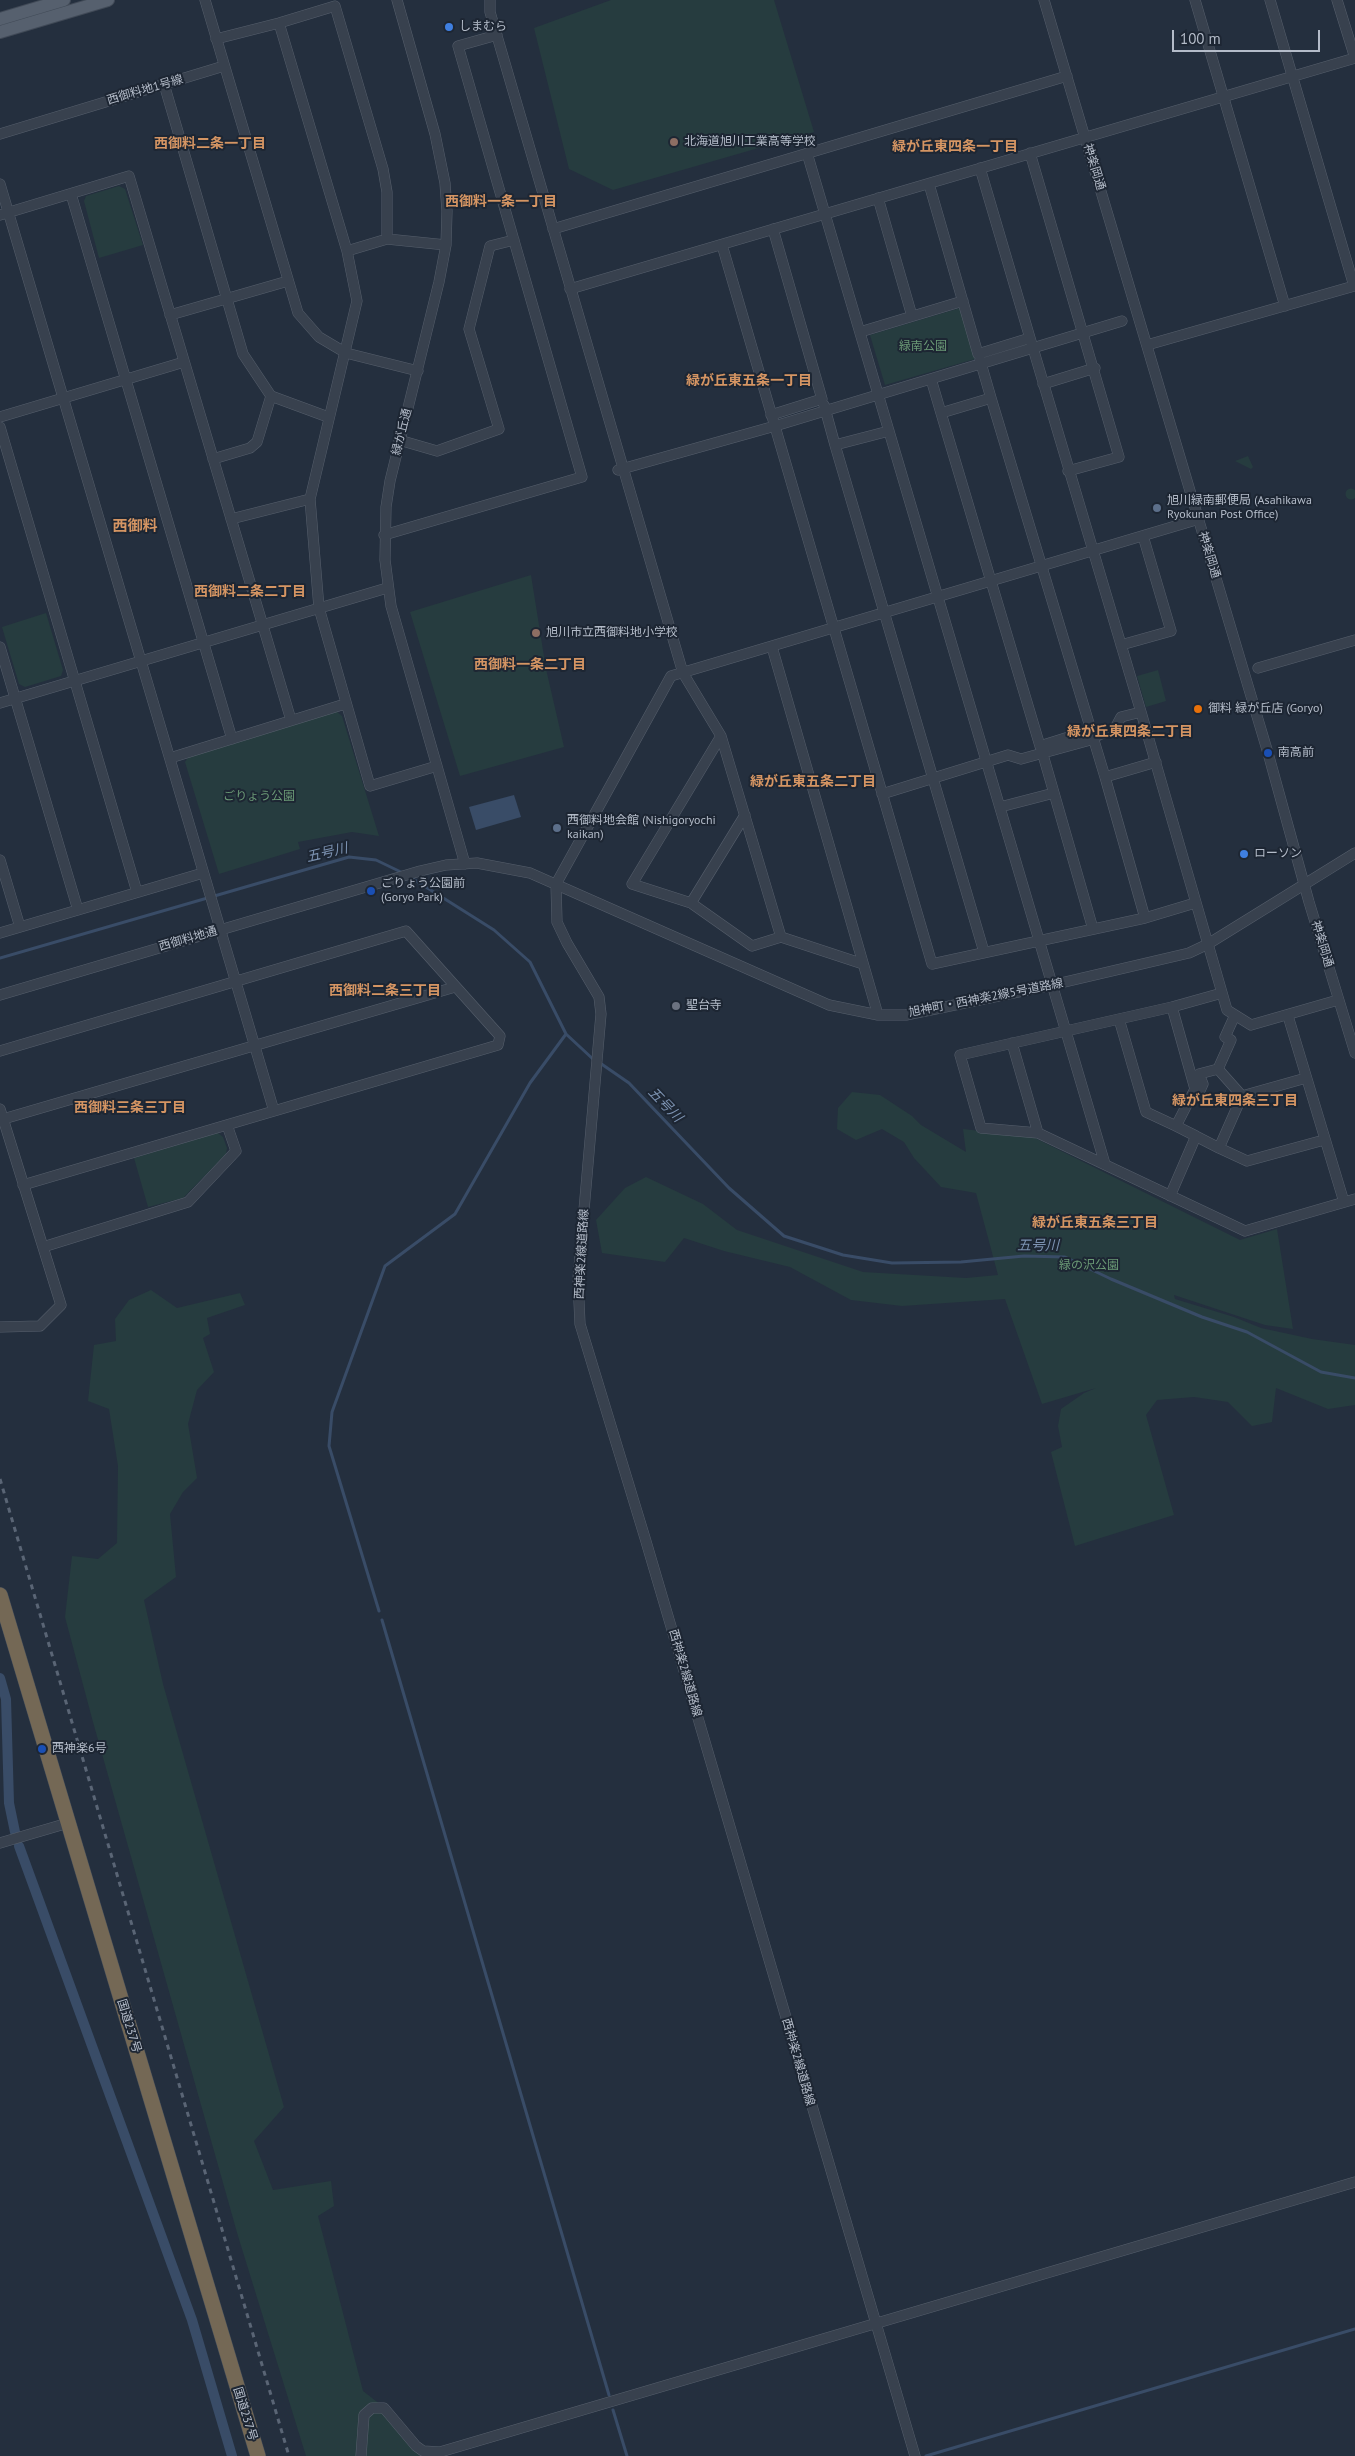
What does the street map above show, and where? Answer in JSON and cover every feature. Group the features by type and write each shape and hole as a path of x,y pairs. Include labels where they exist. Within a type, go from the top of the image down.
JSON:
{"highway":[{"name":"国道237号","path":"0,1595 258,2456"}],"main road":[{"path":"0,19 64,0"},
{"path":"0,32 108,0"}],"street":[{"path":"205,0 298,313 319,337 346,353 418,371"},
{"name":"緑が丘通","path":"397,0 435,134 442,167 447,211 446,245 418,371 399,440 386,507 384,535 388,588 465,864"},
{"path":"490,0 490,12 496,35 621,470 683,673 721,736 781,937"},
{"name":"神楽岡通","path":"1044,0 1199,519 1355,1054"},
{"path":"1195,0 1285,306"},
{"path":"1147,345 1354,286 1270,0"},
{"path":"570,289 1355,58 1337,0"},
{"path":"216,39 335,6 383,169 387,192 387,239"},
{"path":"279,23 347,251 358,301 328,418 310,499 319,608 370,786 437,766"},
{"path":"384,535 582,478 458,46 496,35"},
{"name":"西御料地1号線","path":"0,134 224,66"},
{"path":"552,229 1067,76"},
{"path":"164,84 243,354 271,396 328,418"},
{"path":"807,153 1104,1164"},
{"path":"1030,153 1095,368 1119,457 1068,471"},
{"path":"980,168 1068,471 1142,712 1195,903 1228,1010 1251,1026 1338,1000"},
{"path":"4,214 129,176 291,720"},
{"path":"0,184 4,214 63,398 274,1111"},
{"path":"928,184 1105,777 1145,918"},
{"path":"71,194 232,739"},
{"path":"878,198 912,316"},
{"path":"773,229 984,952"},
{"path":"347,251 387,239 446,245"},
{"path":"399,440 437,451 499,429 469,329 490,246 514,240"},
{"path":"722,245 932,964 1145,918 1195,903"},
{"path":"170,315 288,280"},
{"path":"860,332 963,301"},
{"path":"621,470 981,365 1122,321"},
{"path":"978,354 1030,338"},
{"path":"0,417 184,362"},
{"path":"1043,384 1095,368"},
{"path":"931,379 1093,929"},
{"path":"213,459 250,448 257,442 271,396"},
{"path":"941,413 992,398"},
{"path":"771,415 822,400"},
{"path":"0,428 137,892"},
{"path":"835,446 889,431"},
{"path":"231,519 310,499"},
{"path":"556,884 672,676 1199,519"},
{"path":"1120,645 1171,631 1143,536"},
{"path":"0,703 388,588"},
{"path":"1258,668 1355,640"},
{"path":"0,646 78,910"},
{"path":"772,646 878,1015"},
{"path":"170,758 345,704"},
{"path":"882,794 1008,755 1020,759 1041,749 1092,734 1098,735 1114,730 1121,717 1142,712"},
{"path":"721,736 632,884 691,903 752,946 781,937 863,964"},
{"path":"1105,777 1156,762"},
{"path":"1000,808 1054,793"},
{"path":"691,903 745,815"},
{"name":"旭神町・西神楽2線5号道路線","path":"465,864 503,867 530,873 829,1004 878,1015 906,1015 930,1012 1168,960 1208,944 1355,853"},
{"path":"0,860 20,927"},
{"name":"西御料地通","path":"0,995 420,871 465,864"},
{"path":"0,933 203,873"},
{"name":"西神楽2線道路線","path":"556,884 557,922 599,998 601,1014 578,1280 580,1324 915,2456"},
{"path":"0,1051 406,931 500,1036 498,1045 24,1185"},
{"path":"0,1327 40,1326 61,1305 1,1116 255,1046 455,987"},
{"path":"1222,993 1172,1007 960,1055 981,1128 1038,1133 1245,1231 1355,1199"},
{"path":"1172,1007 1196,1088 1179,1128"},
{"path":"1218,1069 1231,1040 1225,1037 1235,1015"},
{"path":"1288,1016 1344,1202"},
{"path":"1119,1019 1146,1112 1246,1162 1324,1140"},
{"path":"1012,1043 1038,1133"},
{"path":"1179,1128 1202,1084 1199,1074 1218,1069"},
{"path":"1218,1069 1242,1096"},
{"path":"1242,1096 1306,1078"},
{"path":"1219,1148 1242,1096"},
{"path":"43,1247 188,1202 236,1150 226,1125"},
{"path":"1170,1196 1196,1136"},
{"path":"0,1842 68,1823"},
{"path":"361,2456 364,2415 372,2408 384,2408 416,2446 424,2451 440,2452 876,2325 1355,2182"}],"green space":[{"path":"611,0 774,0 814,132 613,190 569,169 534,28"},
{"path":"119,186 125,189 143,245 99,258 84,201 86,196"},
{"name":"緑南公園","path":"960,308 975,359 885,385 870,335"},
{"path":"1248,456 1253,467 1251,469 1235,461"},
{"path":"1351,488 1357,494 1351,500 1345,494"},
{"path":"531,575 546,669 564,747 460,776 410,612"},
{"path":"46,613 63,670 61,676 25,687 19,684 2,627"},
{"path":"1158,670 1166,701 1146,707 1137,676"},
{"name":"ごりょう公園","path":"336,711 342,716 379,836 352,832 298,842 300,849 219,874 185,762 189,756"},
{"name":"緑の沢公園","path":"852,1092 880,1095 912,1116 921,1125 966,1152 963,1129 1033,1137 1240,1240 1277,1229 1293,1329 1265,1325 1174,1295 1175,1299 1234,1317 1261,1328 1312,1339 1355,1345 1355,1405 1328,1409 1276,1388 1272,1422 1252,1426 1228,1402 1194,1397 1157,1400 1146,1415 1174,1515 1075,1546 1051,1452 1062,1447 1058,1426 1061,1409 1084,1393 1096,1388 1042,1404 1005,1299 902,1306 851,1300 790,1267 724,1251 684,1238 665,1262 602,1253 596,1220 625,1188 646,1177 703,1204 737,1230 863,1272 966,1278 998,1275 976,1193 941,1187 914,1158 904,1142 882,1129 856,1140 837,1129 838,1108"},
{"path":"218,1133 223,1137 227,1148 226,1154 183,1198 148,1207 134,1158"},
{"path":"151,1290 177,1308 240,1293 245,1305 207,1318 210,1334 203,1338 214,1372 197,1390 188,1424 197,1478 183,1492 170,1514 176,1577 144,1600 163,1684 284,2107 254,2141 273,2190 331,2181 334,2206 318,2216 363,2391 385,2408 425,2456 306,2456 238,2236 65,1617 72,1556 98,1559 117,1543 118,1466 109,1409 88,1401 94,1345 116,1341 115,1319 129,1300"}],"water":[{"path":"514,795 521,817 476,830 469,807"}],"waterway":[{"name":"五号川","path":"0,958 349,857 376,860 403,873"},
{"name":"五号川","path":"410,877 494,930 530,962 566,1034 594,1060"},
{"path":"379,1611 329,1446 332,1412 385,1266 455,1214 530,1083 566,1034"},
{"name":"五号川","path":"600,1063 629,1083 729,1188 784,1236 843,1255 892,1263 961,1262 1024,1256 1065,1257 1111,1279 1202,1317 1247,1332 1321,1372 1355,1378"},
{"path":"382,1620 609,2395"},
{"path":"0,1678 6,1699 9,1803 15,1832"},
{"path":"19,1846 192,2320 232,2456"},
{"path":"926,2456 1355,2329"},
{"path":"613,2410 627,2456"}],"railway":[{"path":"0,1479 289,2456"}],"place":[{"name":"しまむら","path":"449,27"},
{"name":"北海道旭川工業高等学校","path":"674,142"},
{"name":"旭川緑南郵便局 (Asahikawa Ryokunan Post Office)","path":"1157,508"},
{"name":"旭川市立西御料地小学校","path":"536,633"},
{"name":"御料 緑が丘店 (Goryo)","path":"1198,709"},
{"name":"南高前","path":"1268,753"},
{"name":"西御料地会館 (Nishigoryochi kaikan)","path":"557,828"},
{"name":"ローソン","path":"1244,854"},
{"name":"ごりょう公園前 (Goryo Park)","path":"371,891"},
{"name":"聖台寺","path":"676,1006"},
{"name":"西神楽6号","path":"42,1749"}],"district":[{"name":"西御料二条一丁目","path":"210,144"},
{"name":"緑が丘東四条一丁目","path":"955,147"},
{"name":"西御料一条一丁目","path":"501,202"},
{"name":"緑が丘東五条一丁目","path":"749,381"},
{"name":"西御料","path":"135,527"},
{"name":"西御料二条二丁目","path":"250,592"},
{"name":"西御料一条二丁目","path":"530,665"},
{"name":"緑が丘東四条二丁目","path":"1130,732"},
{"name":"緑が丘東五条二丁目","path":"813,782"},
{"name":"西御料二条三丁目","path":"385,991"},
{"name":"緑が丘東四条三丁目","path":"1235,1101"},
{"name":"西御料三条三丁目","path":"130,1108"},
{"name":"緑が丘東五条三丁目","path":"1095,1223"}]}
